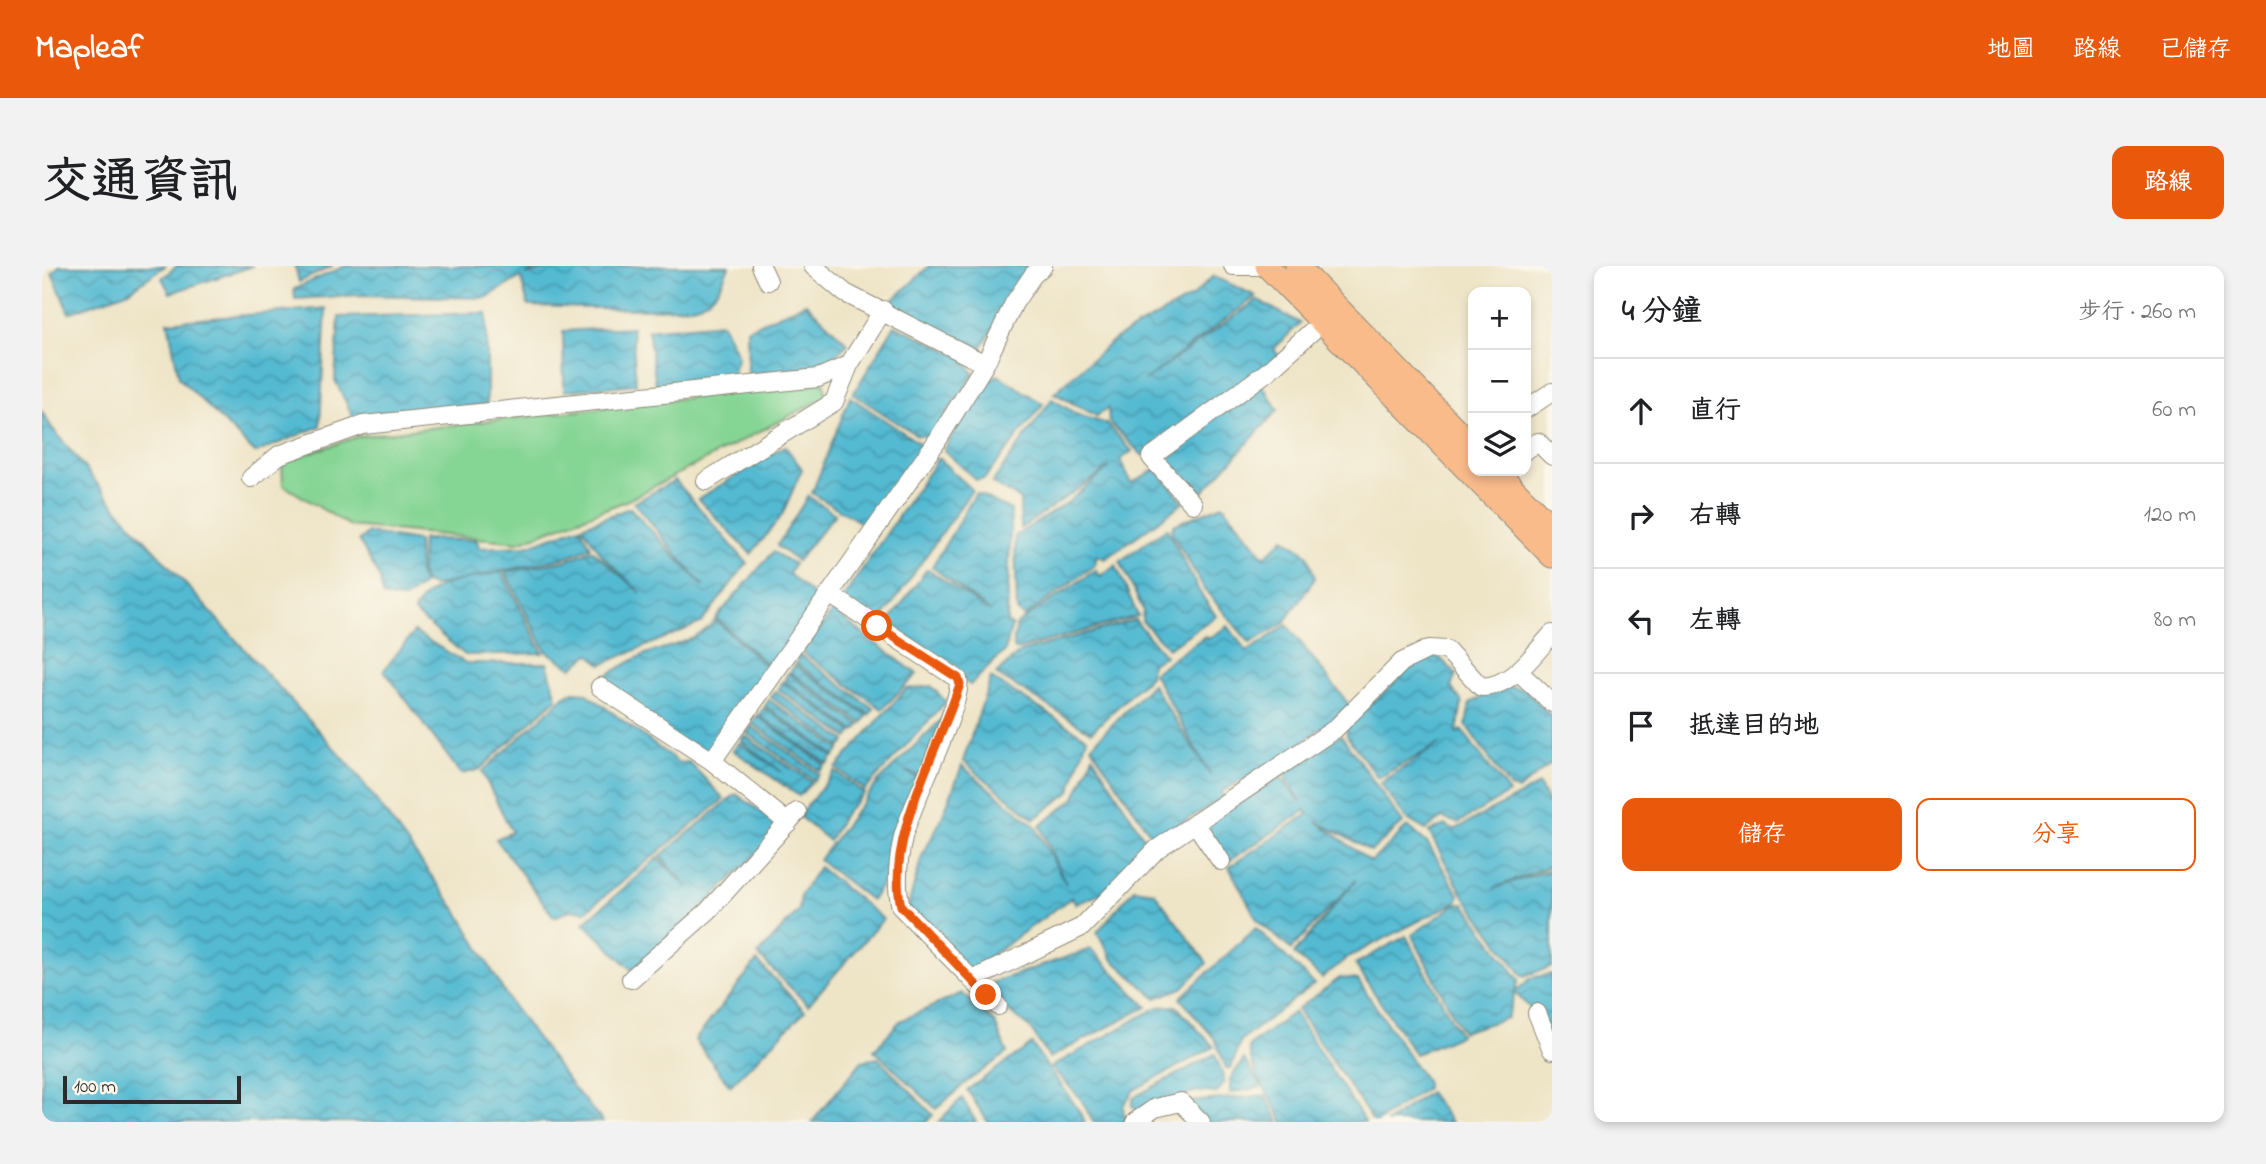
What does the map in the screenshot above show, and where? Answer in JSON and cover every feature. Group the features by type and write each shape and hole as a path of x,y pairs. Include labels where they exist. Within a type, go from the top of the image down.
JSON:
{"main road":[{"path":"1267,266 1322,322 1510,499 1549,518"},
{"path":"1297,266 1468,440"},
{"path":"1498,476 1510,499 1552,556"}],"street":[{"path":"813,266 845,293 985,363"},
{"path":"712,761 937,441 985,363 1014,303 1033,275 1043,266"},
{"path":"1233,266 1261,266"},
{"path":"706,481 834,402 849,365 883,310"},
{"path":"1193,504 1151,457 1267,372 1322,322"},
{"path":"251,478 279,455 363,425 818,377 849,365"},
{"path":"1531,405 1552,392"},
{"path":"1531,447 1538,443 1552,456"},
{"path":"831,595 958,678 960,684 950,716 904,836 896,888 901,906 998,1006"},
{"path":"972,980 1082,927 1157,849 1335,729 1402,662 1429,649 1447,650 1481,687 1490,687 1518,671 1552,634"},
{"path":"1518,671 1552,703"},
{"path":"600,687 792,818 708,911 631,979"},
{"path":"1195,823 1221,861"},
{"path":"1537,1013 1552,1050"},
{"path":"1135,1122 1155,1108 1181,1102 1201,1122"}],"green space":[{"path":"824,382 826,397 626,501 519,542 350,526 283,485 282,462 360,436"}],"water":[{"path":"59,266 165,266 129,291 69,313 52,273"},
{"path":"177,266 253,266 170,293 162,278"},
{"path":"295,266 333,266 299,282"},
{"path":"345,266 540,266 526,275 556,266 729,266 719,288 707,300 689,306 669,308 528,306 521,277 486,298 360,295 295,299 294,289"},
{"path":"929,266 1043,266 1008,307 980,349 883,310"},
{"path":"1213,276 1256,296 1144,381 1257,300 1300,323 1274,349 1279,356 1249,381 1143,456 1109,422 1108,408 1097,416 1054,393 1115,339 1192,297"},
{"path":"806,303 848,344 819,369 748,374 747,329"},
{"path":"326,308 320,426 255,453 179,378 168,322"},
{"path":"487,313 487,404 355,421 335,380 339,317"},
{"path":"722,323 738,356 730,379 656,385 648,330"},
{"path":"895,325 962,357 974,374 930,437 917,435 853,394"},
{"path":"632,327 636,384 564,391 563,331"},
{"path":"998,375 1043,404 985,478 976,480 944,450 982,383"},
{"path":"1261,383 1278,410 1200,495 1190,491 1159,457"},
{"path":"850,397 925,447 868,527 812,493"},
{"path":"1052,399 1078,415 1107,424 1132,451 1120,460 1131,483 1156,469 1184,502 1105,559 1097,555 1095,565 1024,617 1017,611 1015,536 1068,502 1110,467 1021,528 1020,499 992,483"},
{"path":"42,412 121,513 353,769 460,915 510,1002 573,1087 603,1122 42,1122"},
{"path":"785,446 802,469 782,515 751,554 698,499"},
{"path":"938,458 972,490 877,626 840,602"},
{"path":"675,480 747,563 701,623 602,664 589,654 572,668 545,650 505,572 564,561 592,550 641,593 603,556 582,526 630,508 704,587 634,503"},
{"path":"976,493 1011,510 1007,622 1012,625 1005,651 970,685 885,627 927,569 991,612 932,567"},
{"path":"808,496 835,514 797,561 777,546"},
{"path":"1223,505 1265,557 1284,538 1307,554 1315,578 1283,624 1250,643 1205,590 1172,533 1173,525"},
{"path":"580,527 591,547 563,558 434,586 425,583 421,574 422,539 477,540 479,548 526,546"},
{"path":"1167,528 1199,591 1216,616 1168,648 1142,621 1143,610 1120,561"},
{"path":"368,533 418,541 419,574 424,584 404,599 383,596 380,579 359,540"},
{"path":"773,552 794,564 789,574 820,601 770,667 716,618"},
{"path":"1116,565 1138,616 1015,650 1013,645 1017,624 1096,570 1100,576"},
{"path":"502,572 543,653 465,655 414,612 429,593 440,587"},
{"path":"833,611 917,674 882,709 802,652"},
{"path":"715,620 771,670 703,759 597,681 646,654 693,638"},
{"path":"1135,620 1165,656 1151,663 1150,676 1091,732 996,674 1020,652"},
{"path":"1287,625 1350,706 1282,758 1221,792 1224,798 1154,839 1091,746 1152,684 1211,776 1153,673 1205,636 1208,639 1228,626 1247,652"},
{"path":"414,632 466,663 547,663 557,698 480,769 461,774 384,670"},
{"path":"800,655 874,709 869,715 796,663"},
{"path":"1438,656 1456,674 1451,687 1462,702 1457,733 1462,730 1509,793 1458,823 1442,818 1426,830 1407,819 1380,783 1441,743 1378,778 1347,736 1346,727 1419,660"},
{"path":"795,665 867,716 862,723 790,672"},
{"path":"788,673 860,725 855,731 784,681"},
{"path":"991,678 1087,738 1070,792 1034,819 963,761"},
{"path":"782,682 853,732 848,738 778,689"},
{"path":"931,686 946,702 865,790 836,768 906,689"},
{"path":"1505,686 1524,689 1552,717 1552,763 1518,790 1510,788 1466,725 1470,703"},
{"path":"775,691 846,741 841,747 771,697"},
{"path":"573,692 586,693 679,763 689,762 724,799 586,911 570,910 554,917 496,839 512,832 482,772 565,696"},
{"path":"769,700 840,749 835,756 765,706"},
{"path":"764,708 833,757 828,764 758,715"},
{"path":"757,716 825,765 820,771 752,723"},
{"path":"943,718 922,777 905,771 920,779 900,858 871,900 819,860 878,782"},
{"path":"751,726 819,774 814,780 747,733"},
{"path":"744,735 812,782 799,796 733,750 739,743 782,772 741,741"},
{"path":"1341,735 1403,823 1371,851 1316,821 1371,862 1408,826 1428,844 1459,895 1458,901 1348,957 1322,978 1294,954 1356,880 1291,949 1258,921 1229,867 1308,814 1306,810 1229,861 1204,825 1280,776 1301,802 1282,769"},
{"path":"1093,756 1148,844 1108,891 1076,904 1072,897 966,974 908,907 922,856 941,820 962,766 1035,826 1066,884 1040,826 1075,798"},
{"path":"835,771 864,793 844,814 829,841 799,816"},
{"path":"1539,785 1552,810 1552,865 1494,888 1552,869 1552,967 1523,976 1462,893 1429,832 1445,825 1454,830"},
{"path":"736,794 772,819 779,831 705,905 632,970 584,923 658,858 689,888 660,856"},
{"path":"819,867 883,919 808,1005 758,955 799,910 801,894"},
{"path":"1134,889 1154,892 1207,963 1182,988 1156,998 1113,960 1097,932"},
{"path":"1456,904 1465,904 1519,980 1515,992 1531,978 1552,974 1552,1044 1544,1022 1515,993 1507,1018 1462,1032 1412,935"},
{"path":"1256,928 1314,984 1241,1040 1231,1068 1226,1068 1215,1039 1180,998"},
{"path":"1406,936 1460,1035 1415,1054 1355,964"},
{"path":"1091,949 1147,1007 1049,1058 1030,1028 986,994 993,982"},
{"path":"757,961 805,1011 730,1086 695,1040"},
{"path":"1340,978 1358,980 1426,1082 1426,1088 1377,1122 1373,1121 1297,1009"},
{"path":"962,993 995,1023 1007,1053 968,1081 936,1109 874,1050 900,1021"},
{"path":"1176,1006 1214,1047 1134,1090 1123,1106 1125,1122 1093,1122 1081,1099 1051,1067 1158,1007"},
{"path":"1294,1012 1365,1122 1283,1122 1257,1074 1249,1046"},
{"path":"1032,1044 1085,1122 988,1122 967,1090"},
{"path":"1215,1054 1225,1081 1217,1093 1196,1091 1140,1112 1132,1106 1134,1097"},
{"path":"878,1058 933,1115 926,1122 812,1122 862,1061"},
{"path":"1244,1059 1262,1087 1230,1093 1230,1079"},
{"path":"1429,1092 1451,1122 1387,1122"},
{"path":"1265,1095 1279,1122 1197,1122 1190,1102"},
{"path":"962,1098 976,1122 938,1122"}],"route":[{"path":"877,626 958,678 960,684 904,836 896,888 901,906 910,917 986,995"}]}
